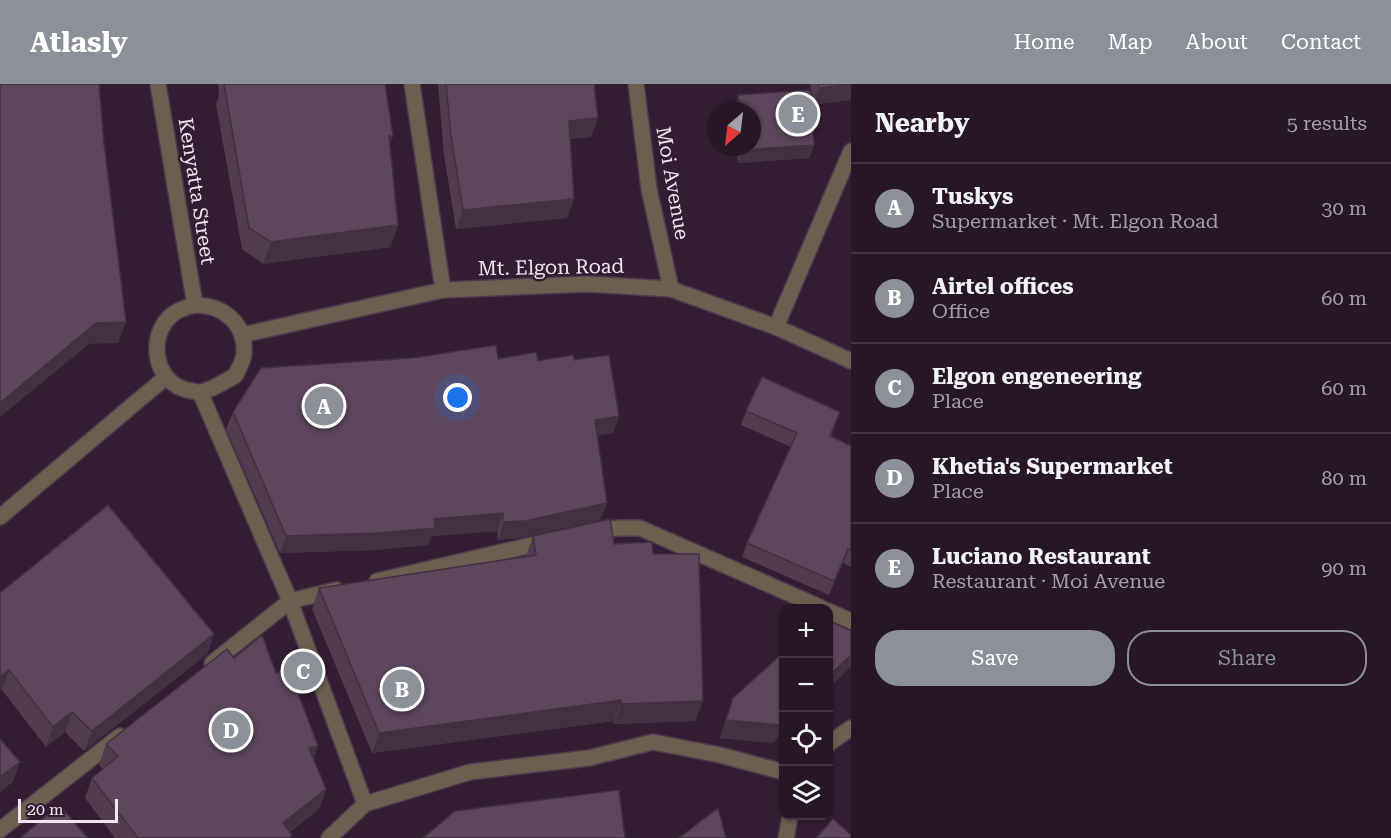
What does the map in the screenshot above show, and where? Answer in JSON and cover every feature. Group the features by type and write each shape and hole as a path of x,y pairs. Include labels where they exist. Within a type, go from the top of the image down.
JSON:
{"street":[{"name":"Kenyatta Street","path":"158,84 195,304"},
{"path":"412,84 443,290"},
{"name":"Moi Avenue","path":"636,84 649,189 671,289"},
{"path":"776,327 851,151"},
{"name":"Mt. Elgon Road","path":"242,335 443,290 588,284 671,289 776,327 851,361"},
{"path":"195,304 218,308 229,315 237,324 242,335 244,357 235,376 200,392 181,388 166,377 157,355 156,344 159,332 173,314 195,304"},
{"path":"0,517 166,377"},
{"path":"200,392 290,601 365,804"},
{"path":"197,675 290,601 607,529 640,528 811,604"},
{"path":"833,613 851,621"},
{"path":"0,830 131,727"},
{"path":"833,741 851,728"},
{"path":"329,838 365,804 470,772 589,759 653,742 720,755 779,771"},
{"path":"786,838 789,820"}],"building":[{"path":"0,84 99,84 126,322 96,323 0,403"},
{"path":"224,84 385,84 393,136 389,136 398,225 271,242 249,228"},
{"path":"446,84 594,84 598,118 569,121 574,199 463,210 451,136"},
{"path":"818,84 851,84 819,88"},
{"path":"810,90 814,145 761,149 761,102 738,102 738,95"},
{"path":"496,345 498,359 536,352 538,361 573,355 574,360 609,355 619,416 595,420 607,503 525,521 504,522 503,513 434,519 435,528 380,533 286,536 233,412 261,368 413,358"},
{"path":"762,377 840,412 830,436 851,446 851,550 848,549 834,581 747,543 797,433 746,411"},
{"path":"108,505 214,634 92,731 72,712 53,727 9,670 0,677 0,593"},
{"path":"610,519 614,544 652,542 653,554 699,554 703,701 621,704 621,700 379,733 319,588 536,555 533,536"},
{"path":"833,622 851,631 851,655 833,672"},
{"path":"262,635 276,673 289,669 318,746 309,748 326,789 283,823 292,835 289,838 138,838 92,778 118,756 106,744 227,649 234,658"},
{"path":"779,657 779,725 726,720 733,698"},
{"path":"0,739 20,762 0,777"},
{"path":"619,790 625,838 423,838 455,811"},
{"path":"59,805 88,838 20,838"},
{"path":"718,808 726,838 679,838"},
{"path":"833,819 851,835 851,838 816,838"}],"place":[{"name":"Luciano Restaurant","path":"798,114"},
{"name":"Tuskys","path":"324,406"},
{"name":"Elgon engeneering","path":"303,671"},
{"name":"Airtel offices","path":"402,689"},
{"name":"Khetia's Supermarket","path":"231,730"}]}
